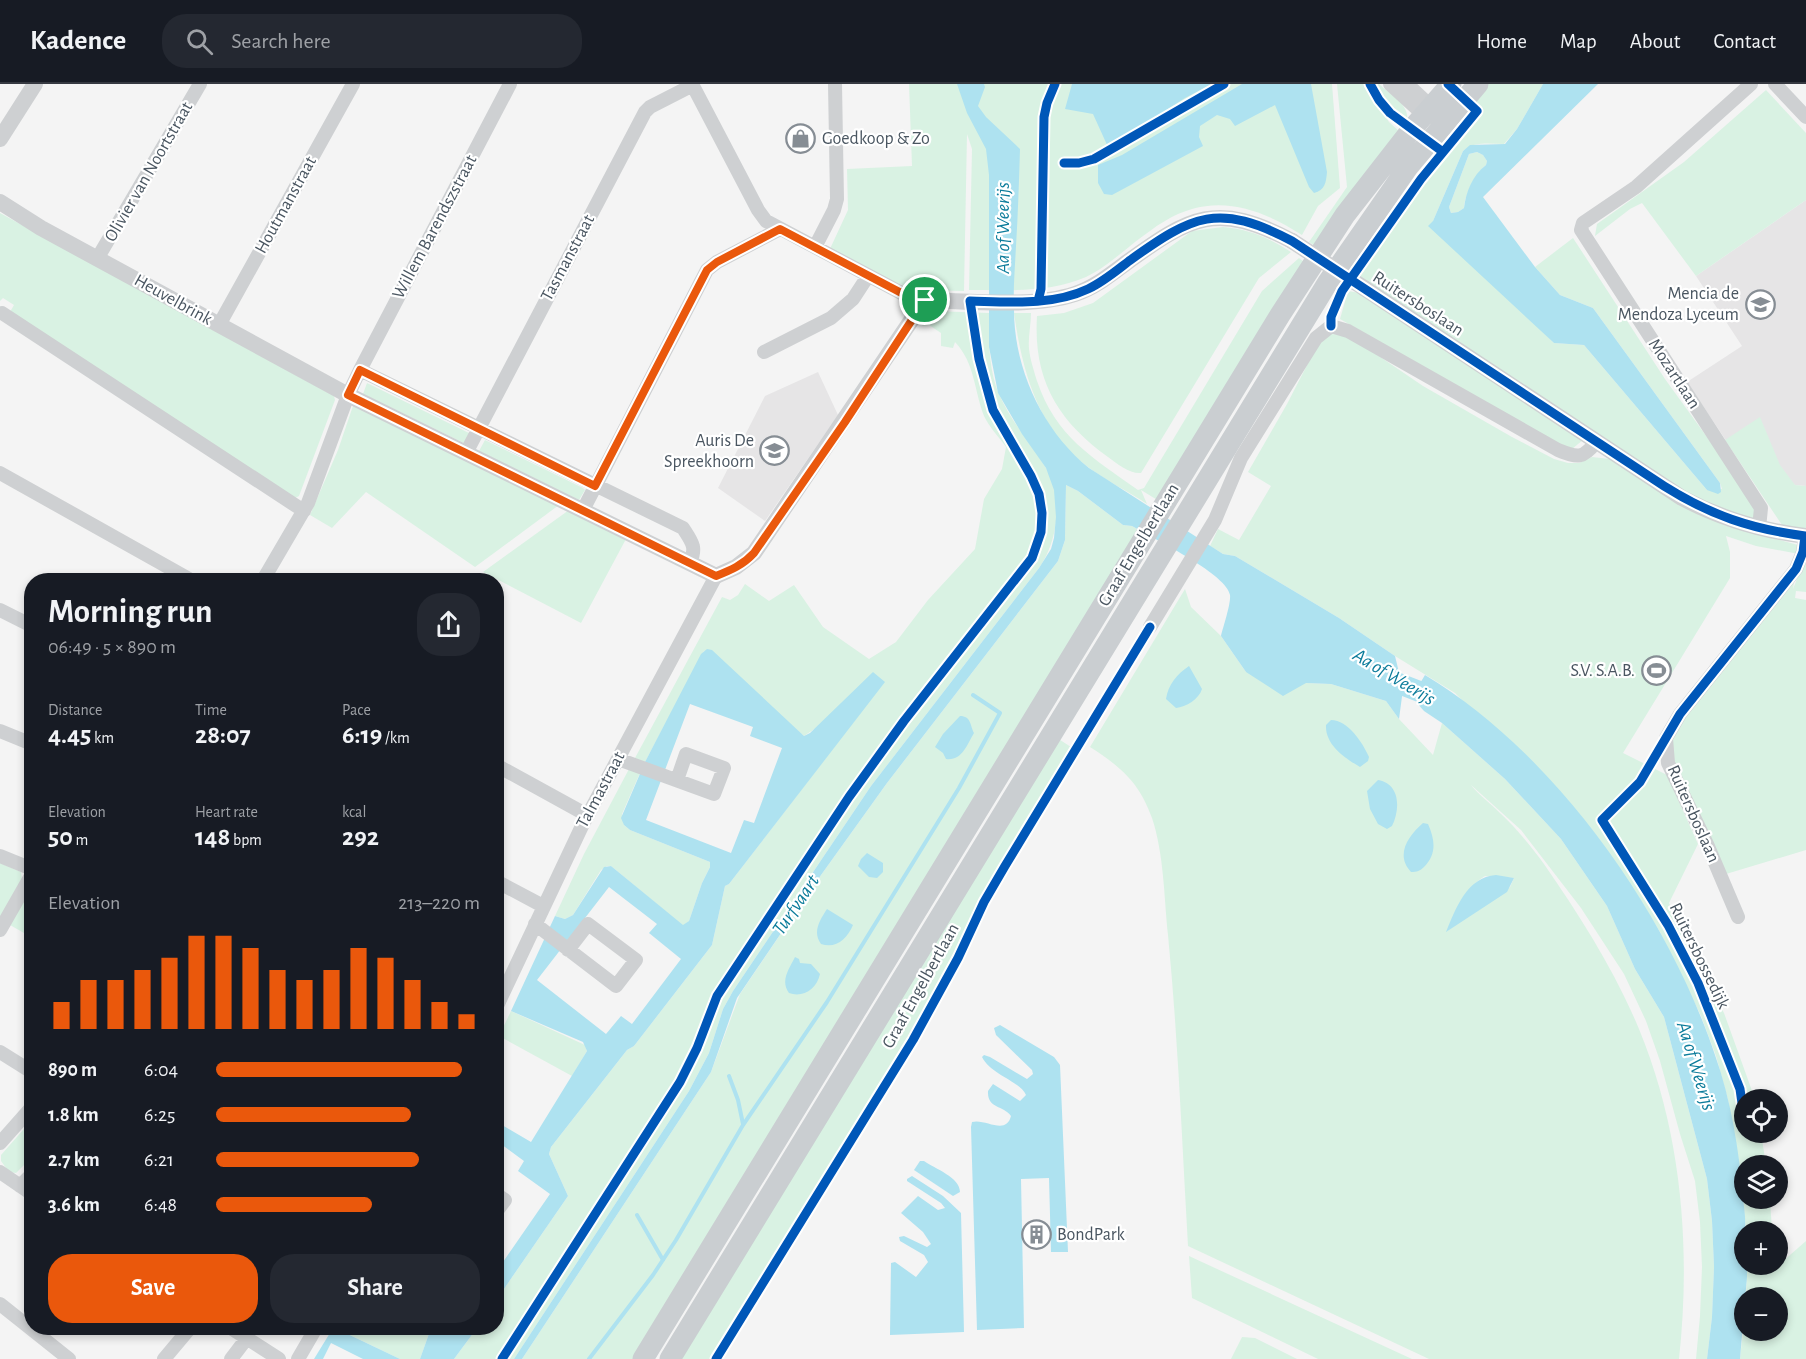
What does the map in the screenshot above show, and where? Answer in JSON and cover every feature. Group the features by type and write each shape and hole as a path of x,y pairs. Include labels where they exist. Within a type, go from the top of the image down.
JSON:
{"main road":[{"name":"Graaf Engelbertlaan","path":"670,1359 1165,546 1342,261 1408,167 1451,84"},
{"name":"Graaf Engelbertlaan","path":"643,1359 1145,535 1323,248 1345,215 1434,114 1478,84"}],"street":[{"path":"0,139 35,84"},
{"name":"Olivier van Noortstraat","path":"97,259 200,84"},
{"name":"Houtmanstraat","path":"219,325 353,84"},
{"name":"Willem Barendszstraat","path":"360,370 510,84"},
{"path":"692,84 758,210 766,220 909,297 925,300 845,422 754,553 736,567 716,576"},
{"name":"Tasmanstraat","path":"466,453 645,112 692,84"},
{"path":"815,247 834,210 837,199 835,84"},
{"path":"1390,84 1434,114"},
{"path":"1407,84 1434,114"},
{"name":"Mozartlaan","path":"1751,84 1636,188 1583,223 1581,230 1761,508 1759,528"},
{"path":"1775,84 1806,117"},
{"name":"Heuvelbrink","path":"0,202 41,228 348,395 716,576"},
{"name":"Ruitersboslaan","path":"925,300 1025,301 1060,298 1100,283 1177,228 1200,220 1240,219 1270,229 1292,241 1694,504 1722,517 1759,528 1806,536 1796,569 1680,714 1666,738 1668,763 1738,916"},
{"path":"583,510 707,270 717,262 780,229"},
{"path":"764,352 831,318 853,299 868,276"},
{"path":"2,313 304,511"},
{"path":"1150,627 1215,520 1241,458 1316,338 1331,326 1348,331 1558,450 1574,456 1581,455 1588,453 1596,442"},
{"path":"267,573 304,511 348,395 360,370 683,528 692,542 694,553 690,563"},
{"path":"0,473 179,573"},
{"name":"Talmastraat","path":"504,994 541,928 543,906 587,816 716,576"},
{"path":"0,610 24,622"},
{"path":"0,731 24,741"},
{"path":"618,759 677,780"},
{"path":"504,769 587,816"},
{"path":"0,856 24,866"},
{"path":"504,884 543,906"},
{"path":"0,930 24,888"},
{"path":"541,928 616,986 636,960 588,924 566,947"},
{"path":"0,1052 24,1067"},
{"path":"0,1143 24,1116"},
{"path":"0,1172 24,1189"},
{"path":"0,1304 24,1323"},
{"path":"39,1335 69,1359"},
{"path":"165,1359 184,1335"},
{"path":"242,1335 279,1359"},
{"path":"298,1359 312,1335"},
{"path":"231,1359 247,1338"}],"shaded area":[{"path":"1806,200 1806,486 1795,485 1731,448 1687,382 1742,346 1696,276"},
{"name":"Auris De Spreekhoorn","path":"818,372 838,415 765,521 718,488 765,396"}],"green space":[{"path":"909,84 1332,84 1340,188 1318,206 1302,235 1269,217 1252,211 1218,205 1200,207 1183,212 1161,223 1099,270 1086,277 1058,286 1029,290 969,290 972,149 967,134 964,291 922,290 908,287 878,276 829,251 848,210 847,169 912,166"},
{"path":"1337,84 1365,84 1389,122 1400,132 1315,246 1309,242 1347,187"},
{"path":"1373,84 1379,84 1405,108 1407,120 1404,127 1394,118"},
{"path":"1488,84 1543,84 1517,129 1504,144 1477,144 1463,151 1433,221 1554,343 1584,345 1707,490 1722,489 1720,483 1593,308 1560,295 1535,267 1573,238 1665,379 1759,509 1755,519 1744,518 1684,492 1358,278 1441,160 1480,111 1472,102"},
{"path":"1766,90 1806,133 1806,200 1696,276 1642,203 1630,209 1595,236 1597,224 1684,162"},
{"path":"1477,152 1483,155 1487,161 1486,165 1471,185 1464,208 1451,213 1449,207 1469,154"},
{"path":"0,213 334,396 335,400 299,496 295,498 10,312 14,305 3,298 0,301"},
{"path":"1223,227 1259,235 1291,252 1259,278 1141,473 1132,472 1119,465 1075,429 1052,397 1039,360 1037,316 1064,313 1093,303 1192,231"},
{"path":"1299,258 1304,262 1159,501 1141,490 1147,504 1102,477 1071,452 1056,436 1035,398 1022,356 1014,313 1031,313 1030,357 1037,381 1054,417 1077,444 1138,490 1144,488 1262,291"},
{"path":"1348,291 1360,293 1583,440 1572,449 1547,438 1340,319"},
{"path":"934,311 989,313 990,354 995,384 1009,414 1052,480 1057,505 1051,545 1039,568 871,786 733,991 723,1009 709,1053 689,1091 514,1359 454,1359 472,1335 504,1335 504,1289 568,1196 549,1154 551,1147 627,1050 634,1046 712,945 725,886 729,884 884,682 804,736 704,651 645,762 635,758 722,597 730,600 738,595 745,584 769,601 794,585 823,627 869,659 896,642 928,600 975,549 984,499 1002,469 1006,447 984,416 967,359 962,350 955,342 953,348 941,346 941,333 929,325 922,326"},
{"path":"1331,334 1348,335 1423,386 1554,459 1579,463 1592,457 1610,459 1724,525 1798,545 1799,554 1756,546 1726,536 1730,552 1730,578 1623,753 1667,775 1698,844 1669,903 1724,1013 1751,1088 1734,1089 1734,1135 1728,1100 1716,1056 1701,1016 1660,932 1600,841 1455,693 1339,618 1235,556 1223,554 1210,546 1218,529 1239,540 1271,486 1248,472 1319,342"},
{"path":"367,383 473,435 468,445 363,394"},
{"path":"354,403 559,505 475,567 366,492 332,528 310,515 338,450"},
{"path":"1760,417 1780,465 1795,485 1806,486 1806,529 1784,528 1725,440"},
{"path":"485,440 585,490 579,500 479,451"},
{"path":"1066,485 1078,491 1123,525 1132,526 1141,531 634,1359 522,1359 711,1072 740,994 887,783 1058,561 1065,540"},
{"path":"569,510 626,539 581,623 504,583 504,573 483,572"},
{"path":"1806,556 1806,592 1796,591 1795,598 1806,600 1806,850 1726,874 1672,762 1673,732 1795,575 1793,589"},
{"path":"1185,589 1191,607 1221,636 1246,672 1306,683 1331,684 1386,701 1399,719 1433,755 1442,723 1505,779 1561,839 1607,906 1635,969 1664,1017 1707,1179 1714,1267 1707,1359 1696,1359 1702,1267 1695,1181 1646,1021 1624,974 1581,908 1521,830 1471,785 1523,837 1571,904 1596,944 1630,1007 1654,1069 1674,1150 1680,1192 1684,1276 1679,1359 1429,1359 1188,1246 1180,1090 1159,846 1147,805 1135,785 1111,761 1090,747","holes":["1485,876 1514,878 1510,887 1447,931 1462,900 1478,881"]},
{"path":"1057,738 1071,747 1001,864 934,996 711,1359 679,1359"},
{"path":"629,769 640,773 622,814 624,825 630,830 710,862 689,921 683,926 611,866 601,870 573,915 565,919 555,916 584,854"},
{"path":"0,863 21,872 22,879 0,921"},
{"path":"24,898 24,933 10,925"},
{"path":"511,1011 585,1045 587,1051 572,1076 504,1039 504,1026"},
{"path":"24,1129 24,1165 16,1173 9,1172 1,1161 1,1155"},
{"path":"1735,1143 1763,1143 1764,1155 1738,1155"},
{"path":"1744,1209 1771,1209 1771,1221 1745,1221"},
{"path":"1806,1241 1806,1359 1740,1359 1742,1341 1788,1341 1788,1287 1746,1287 1747,1275 1788,1275 1788,1257"},
{"path":"1189,1256 1412,1359 1318,1359 1192,1298"},
{"path":"350,1335 429,1335 420,1359 400,1359"},
{"path":"1242,1337 1255,1338 1297,1359 1231,1359"}],"water":[{"name":"Turfvaart","path":"957,84 984,84 978,106 986,117 1020,149 1014,286 1015,332 1019,354 1034,397 1058,436 1089,468 1223,554 1235,556 1339,618 1395,656 1403,689 1399,719 1386,701 1331,684 1306,683 1283,696 1246,672 1221,636 1230,595 1218,578 1192,560 1132,526 1123,525 1078,491 1066,485 1065,540 1058,561 887,783 811,889 737,998 711,1072 522,1359 514,1359 689,1091 709,1053 723,1009 733,991 871,786 1039,568 1051,549 1056,517 1054,490 1046,468 1022,434 998,393 989,347 989,175 986,149 967,113"},
{"path":"1072,84 1212,84 1185,98 1108,147 1093,114 1065,109"},
{"path":"1242,84 1311,84 1327,172 1321,190 1314,193 1309,187 1275,105 1235,126 1230,119 1217,115 1200,126 1199,137 1203,146 1112,195 1104,194 1098,183 1098,165 1122,155"},
{"path":"1543,84 1598,84 1483,197 1535,267 1560,295 1593,308 1720,483 1721,492 1718,494 1707,490 1584,345 1554,343 1428,226 1433,221 1463,151 1470,145 1505,144 1517,129","holes":["1477,152 1487,161 1486,165 1470,185 1464,208 1451,213 1449,207 1469,154"]},
{"path":"707,649 712,650 804,736 810,733 873,672 885,682 729,884 725,886 712,945 634,1046 627,1050 551,1147 549,1154 568,1196 504,1289 504,1261 550,1194 518,1171 524,1161 504,1146 504,1126 531,1142 587,1051 583,1042 511,1011 555,916 565,919 573,915 604,867 611,866 683,925 689,921 710,867 710,862 630,830 624,825 621,818 645,762 701,654","holes":["690,704 753,727 750,736 782,748 754,823 744,820 731,853 646,820","609,887 657,924 649,933 681,959 632,1024 621,1016 606,1034 537,980"]},
{"path":"1189,666 1202,689 1192,702 1176,708 1166,699 1167,694 1174,680"},
{"path":"1425,675 1473,708 1518,747 1561,792 1601,841 1636,892 1668,946 1694,1001 1715,1055 1726,1090 1733,1125 1734,1143 1736,1143 1738,1155 1734,1155 1734,1209 1744,1209 1745,1217 1745,1221 1734,1221 1734,1275 1747,1275 1746,1287 1734,1287 1734,1341 1742,1341 1740,1359 1707,1359 1714,1267 1707,1179 1664,1017 1635,969 1607,906 1561,839 1505,779 1442,723 1424,711 1416,702 1416,690"},
{"path":"960,716 968,719 974,733 960,755 946,759 943,753 935,747 943,734"},
{"path":"1331,720 1349,728 1359,739 1369,757 1368,761 1360,767 1332,745 1326,725"},
{"path":"1378,780 1386,782 1397,798 1395,820 1387,829 1378,824 1370,809 1367,791"},
{"path":"1423,823 1428,824 1433,841 1433,852 1423,868 1411,872 1404,859 1405,846"},
{"path":"867,853 883,863 883,872 877,878 869,877 858,866"},
{"path":"1496,875 1514,878 1507,892 1446,932 1459,904 1470,888 1477,881"},
{"path":"827,909 853,925 848,935 840,942 831,945 821,944 817,935 820,922"},
{"path":"795,957 800,963 811,964 820,974 813,988 799,994 789,993 785,984 786,975"},
{"path":"1000,1025 1054,1057 1060,1065 1068,1252 1051,1252 1049,1178 1021,1179 1024,1328 977,1330 972,1122 1000,1126 1008,1122 1011,1116 993,1104 988,1097 988,1091 993,1084 1020,1101 1026,1095 1018,1086 992,1069 982,1057 984,1055 990,1057 1027,1079 1033,1074 1032,1070 996,1035 994,1028"},
{"path":"920,1161 924,1161 952,1178 960,1192 953,1196 914,1170"},
{"path":"912,1176 943,1196 961,1213 964,1332 890,1335 891,1263 895,1262 916,1277 928,1262 924,1255 900,1241 899,1237 904,1236 927,1247 931,1244 923,1232 901,1213 918,1196 938,1210 945,1208 907,1181"},
{"path":"329,1335 350,1335 400,1359 363,1359 331,1343 323,1359 314,1359"},
{"path":"429,1335 472,1335 454,1359 420,1359"}],"waterway":[{"name":"Aa of Weerijs","path":"1379,671 1395,682 1431,696 1441,704"},
{"path":"589,1359 653,1275 676,1240 743,1125 827,1002 959,788 1000,713 973,695"},
{"path":"729,1076 738,1100 743,1124"},
{"path":"637,1215 663,1260"}],"cycle path":[{"path":"1038,301 1041,289 1044,117 1055,84"},
{"path":"1064,163 1079,163 1094,159 1224,84"},
{"path":"1370,84 1390,113 1443,152"},
{"path":"1331,326 1331,317 1342,291 1421,179 1477,111 1448,84"},
{"name":"Ruitersbossedijk","path":"502,1359 680,1082 697,1048 717,996 849,797 904,721 1032,558 1041,532 1042,513 1039,494 993,410 979,359 970,301 1045,301 1074,294 1099,283 1171,233 1189,224 1207,219 1225,218 1244,221 1292,241 1681,496 1715,513 1749,525 1805,536 1803,552 1796,569 1680,714 1640,782 1602,820 1668,925 1698,983 1740,1089"},
{"path":"716,1359 913,1040 958,958 984,902 1150,627"}],"place":[{"name":"Goedkoop & Zo","path":"801,139"},
{"name":"Mencia de Mendoza Lyceum","path":"1760,304"},
{"name":"Auris De Spreekhoorn","path":"775,451"},
{"name":"S.V. S.A.B.","path":"1656,671"},
{"name":"BondPark","path":"1036,1235"}],"route":[{"path":"780,229 909,297 925,300 845,422 754,553 736,567 716,576 348,395 360,370 595,486 711,265 780,229"}]}
